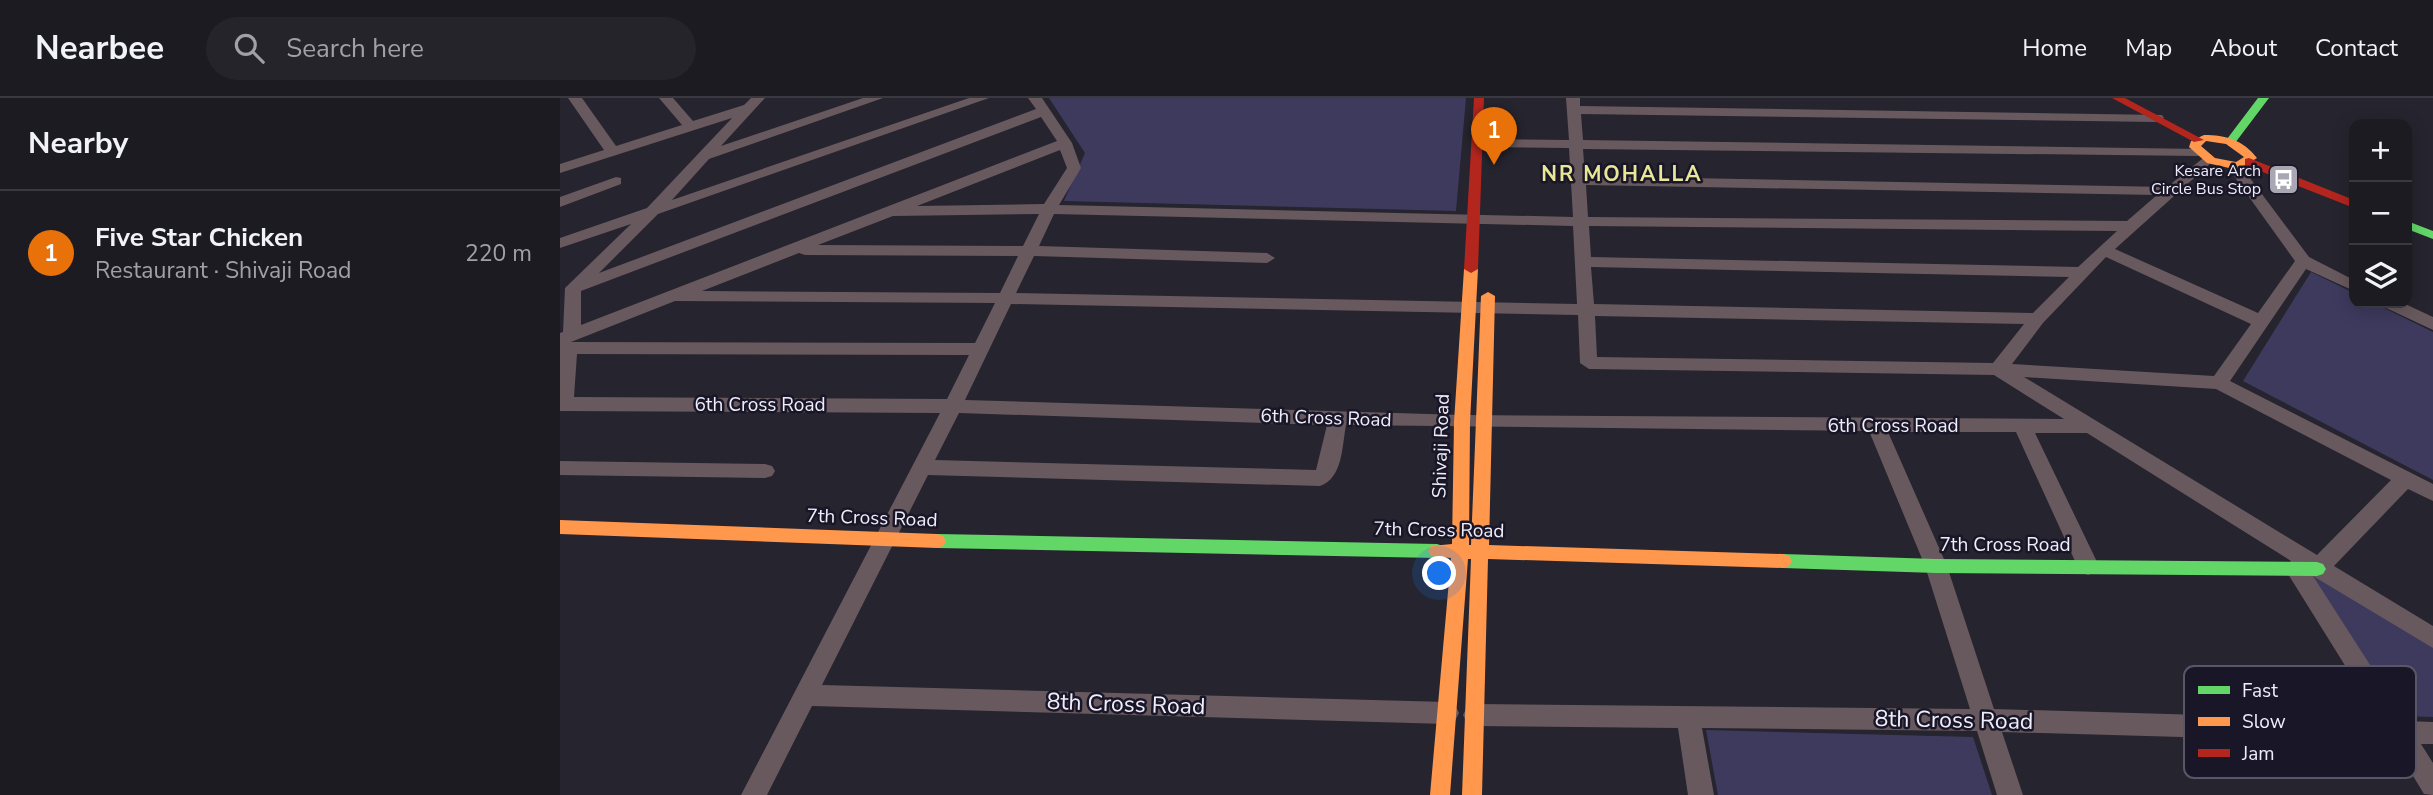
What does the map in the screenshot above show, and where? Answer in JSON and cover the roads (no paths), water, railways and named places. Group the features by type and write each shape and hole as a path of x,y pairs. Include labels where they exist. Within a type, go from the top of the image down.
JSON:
{"street":[{"path":"560,105 577,98 611,150"},
{"path":"666,98 690,126"},
{"path":"560,169 770,98"},
{"path":"703,157 876,98"},
{"path":"560,243 982,98"},
{"path":"754,795 953,406 1049,208 1074,168 1065,143 1035,98"},
{"name":"Shivaji Road","path":"1440,795 1460,551 1462,422 1469,309 1486,221 1479,143 1479,98"},
{"path":"2117,98 2157,118 2201,150"},
{"path":"2231,141 2264,98"},
{"path":"562,404 565,343 573,288 650,214 753,103"},
{"path":"2157,118 1575,104 1589,363 1998,369 2219,383 2433,493"},
{"path":"573,288 1044,111"},
{"path":"1496,121 1496,150"},
{"path":"1998,369 2037,319 2104,250 2168,191 2212,137 2231,141 2246,149 2251,158 2241,163"},
{"path":"565,343 674,296 1065,143"},
{"path":"1479,143 1496,150 1577,145 2201,150 2349,202"},
{"path":"2241,163 2303,261 2349,284"},
{"path":"1579,180 2168,191"},
{"path":"560,202 616,181"},
{"path":"892,211 1049,208 1486,221 2133,226"},
{"path":"2412,227 2433,235"},
{"path":"793,250 1028,251 1267,258"},
{"path":"2104,250 2262,322"},
{"path":"2219,383 2303,261"},
{"path":"1583,262 2082,272"},
{"path":"1472,795 1488,284"},
{"path":"674,296 1006,298 2037,319"},
{"path":"2400,308 2433,324"},
{"path":"565,343 981,349"},
{"path":"1998,369 2093,426 2306,568 2433,638"},
{"name":"6th Cross Road","path":"562,404 953,406 1485,423 2093,426"},
{"path":"920,467 1320,478 1327,472 1338,418"},
{"path":"2022,426 2088,566"},
{"path":"1877,427 1936,566 2010,795"},
{"path":"560,468 765,471"},
{"path":"2306,568 2404,479"},
{"name":"7th Cross Road","path":"560,527 883,540 1481,551 1936,566 2306,568"},
{"path":"2306,568 2363,666"},
{"name":"8th Cross Road","path":"804,695 1447,713"},
{"name":"8th Cross Road","path":"1475,715 1985,720 2184,726"},
{"path":"1688,716 1701,795"},
{"path":"2416,756 2433,785"}],"place":[{"name":"Five Star Chicken","path":"1494,165"},
{"name":"Kesare Arch Circle Bus Stop","path":"2284,180"}],"district":[{"name":"NR MOHALLA","path":"1622,174"}]}
